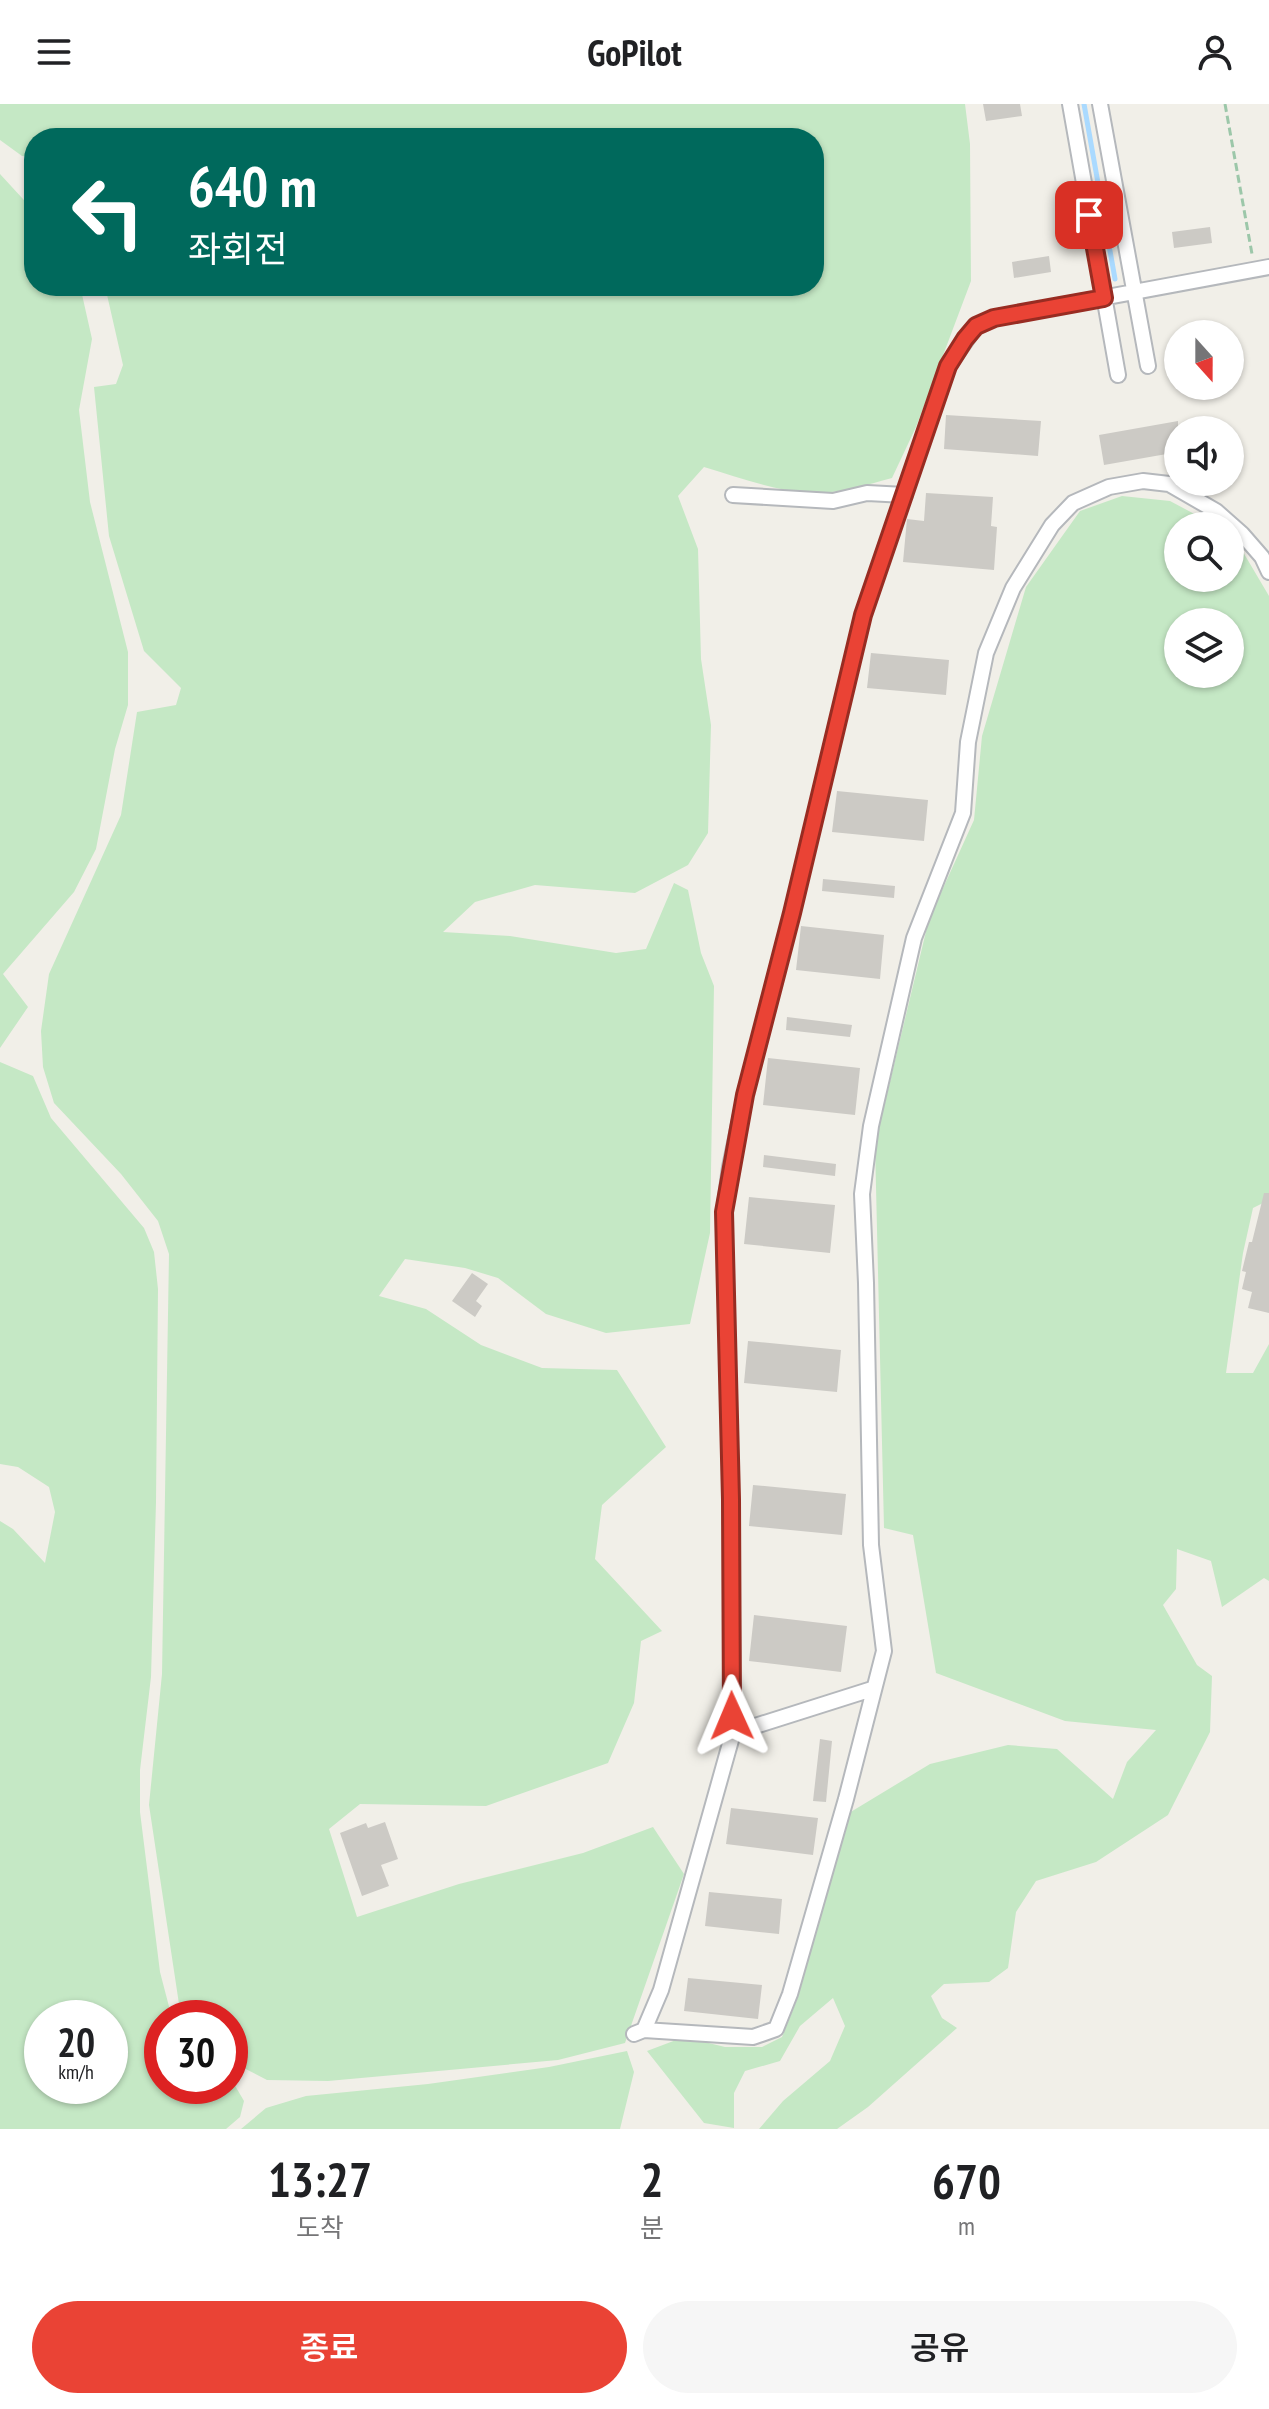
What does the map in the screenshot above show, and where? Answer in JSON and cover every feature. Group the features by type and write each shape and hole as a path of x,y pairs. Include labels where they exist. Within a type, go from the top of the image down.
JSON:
{"street":[{"path":"1070,104 1118,375"},
{"path":"1100,104 1148,366"},
{"path":"1262,269 994,318 976,326 948,366 863,615 730,1167 724,1212 733,1733 661,1990 639,2032 753,2037 776,2029 790,1994 846,1799 884,1651 871,1545 862,1194 871,1126 914,938 963,813 968,742 986,653 1013,588 1052,525 1073,503 1109,487 1143,481 1169,484 1216,511 1262,557 1269,572"},
{"path":"733,495 833,501 867,493 905,495"},
{"path":"733,1733 872,1689"}],"path":[{"path":"1225,104 1262,269"}],"green space":[{"path":"0,104 965,104 970,144 971,281 916,427 892,478 841,491 810,493 770,487 704,467 678,496 698,549 701,659 711,725 708,833 688,865 635,893 535,885 475,902 443,932 510,936 616,953 646,949 674,883 688,890 701,953 714,986 710,1233 690,1324 606,1333 546,1314 498,1278 465,1268 405,1259 379,1296 426,1309 481,1345 542,1368 617,1370 666,1447 602,1505 595,1559 662,1631 641,1641 634,1703 608,1763 486,1806 360,1804 329,1829 357,1917 459,1884 583,1853 653,1827 684,1874 625,2043 558,2060 328,2081 267,2080 248,2070 248,2000 178,2000 149,1805 162,1674 169,1254 158,1221 121,1174 54,1103 43,1067 41,1031 49,974 121,815 137,712 176,705 181,688 144,651 109,536 94,387 116,384 123,365 107,296 824,296 824,128 24,128 22,156 0,140"},
{"path":"0,174 24,200 24,296 82,296 92,339 79,410 90,502 128,652 128,705 115,749 96,849 74,892 3,974 28,1007 0,1048"},
{"path":"1122,496 1170,501 1191,512 1164,512 1164,592 1244,592 1244,554 1269,596 1269,1200 1253,1208 1243,1253 1226,1373 1253,1373 1269,1344 1269,1581 1264,1578 1222,1607 1211,1561 1177,1549 1176,1589 1163,1605 1197,1665 1212,1676 1210,1732 1168,1815 1096,1862 1036,1881 1016,1912 1008,1968 989,1982 944,1984 931,1996 942,2018 957,2028 868,2107 837,2129 759,2129 783,2101 830,2061 845,2026 833,1998 800,2026 780,2061 745,2071 734,2093 734,2128 704,2123 647,2051 684,2037 725,2047 762,2047 782,2037 798,1997 849,1813 930,1764 1008,1745 1057,1749 1113,1799 1127,1762 1156,1730 1065,1721 936,1673 913,1535 884,1528 875,1144 929,919 974,820 982,736 1026,587 1080,511"},
{"path":"0,1062 33,1076 51,1118 144,1228 154,1252 158,1289 156,1502 151,1677 140,1770 140,1812 160,1972 167,2000 144,2000 144,2104 243,2104 240,2117 226,2129 0,2129 0,1521 13,1529 45,1563 55,1512 49,1487 18,1467 0,1464"},
{"path":"627,2051 634,2072 620,2129 241,2129 266,2108 306,2096 428,2084 549,2067"}],"building":[{"path":"983,104 1020,104 1022,116 986,121"},
{"path":"1210,227 1212,243 1174,248 1172,232"},
{"path":"1049,256 1051,272 1014,278 1012,262"},
{"path":"946,415 1041,421 1038,456 944,449"},
{"path":"1164,423 1164,454 1104,465 1099,435"},
{"path":"926,493 993,497 991,526 997,527 994,570 903,562 907,519 924,521"},
{"path":"871,653 949,660 946,695 867,688"},
{"path":"837,791 928,800 924,841 832,832"},
{"path":"823,879 895,886 894,898 822,891"},
{"path":"801,926 884,935 880,979 796,970"},
{"path":"787,1017 852,1025 850,1037 786,1030"},
{"path":"768,1058 860,1068 855,1115 763,1105"},
{"path":"764,1155 836,1164 835,1176 763,1167"},
{"path":"1264,1193 1269,1193 1269,1313 1248,1308 1252,1292 1242,1289 1246,1272 1242,1271"},
{"path":"749,1197 835,1205 830,1253 744,1244"},
{"path":"472,1273 488,1284 476,1301 482,1306 475,1317 452,1301"},
{"path":"748,1341 841,1350 837,1392 744,1383"},
{"path":"753,1485 846,1494 842,1535 749,1526"},
{"path":"754,1615 847,1626 841,1672 749,1661"},
{"path":"820,1739 832,1741 826,1802 813,1801"},
{"path":"731,1808 818,1818 813,1855 726,1844"},
{"path":"385,1822 398,1859 381,1865 389,1886 362,1896 340,1833 366,1823 368,1828"},
{"path":"709,1892 782,1899 779,1934 705,1926"},
{"path":"688,1978 762,1985 758,2019 684,2011"}],"waterway":[{"path":"1084,104 1115,279"}],"route":[{"path":"732,1716 731,1499 724,1212 745,1095 863,615 948,366 976,326 994,318 1104,298 1089,215"}]}
